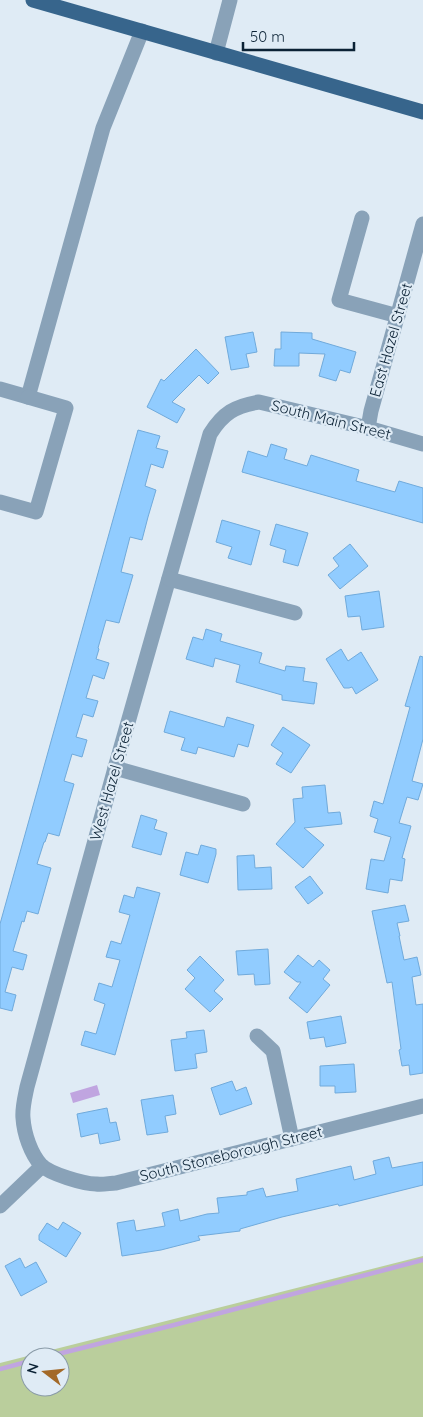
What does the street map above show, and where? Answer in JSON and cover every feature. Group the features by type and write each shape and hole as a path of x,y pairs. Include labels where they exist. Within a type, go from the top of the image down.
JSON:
{"main road":[{"path":"33,0 423,112"}],"street":[{"path":"216,53 230,0"},
{"path":"28,397 103,128 142,32"},
{"path":"362,218 339,300 398,316"},
{"name":"East Hazel Street","path":"368,428 371,411 423,224"},
{"path":"0,389 66,408 36,512 0,502"},
{"name":"South Main Street","path":"238,407 259,402 368,428 423,444"},
{"name":"West Hazel Street","path":"42,1166 31,1148 25,1130 23,1118 27,1087 210,434 222,417 238,407"},
{"path":"169,579 295,613"},
{"path":"115,768 243,804"},
{"path":"257,1036 273,1051 292,1139"},
{"name":"South Stoneborough Street","path":"42,1166 49,1171 84,1183 112,1183 423,1106"},
{"path":"0,1206 42,1166"}],"green space":[{"path":"423,1256 423,1417 0,1417 0,1363 20,1358 20,1397 70,1397 70,1347 63,1347"}],"shaded area":[{"path":"97,1085 100,1095 73,1103 70,1093"}],"building":[{"path":"253,332 257,352 246,354 249,367 231,370 225,337"},
{"path":"281,332 312,333 312,339 356,352 350,373 340,370 336,381 319,376 325,354 299,353 299,366 274,366 275,349 281,349"},
{"path":"196,349 219,373 208,384 199,375 172,402 185,409 177,423 147,407 161,379 164,381"},
{"path":"138,430 160,436 156,448 168,451 163,468 151,464 145,486 156,490 142,540 130,537 121,572 133,575 119,623 106,620 98,648 96,659 109,663 104,679 93,675 86,698 98,701 93,717 83,714 76,737 87,740 82,757 72,754 64,781 74,784 59,836 48,833 37,864 51,868 38,914 27,911 13,951 27,955 23,970 12,967 5,992 16,995 12,1011 0,1008 0,924"},
{"path":"271,444 287,449 284,459 307,466 311,455 359,470 356,481 395,492 399,481 423,488 423,523 242,472 248,451 267,457"},
{"path":"222,520 260,531 251,565 228,558 232,547 216,542"},
{"path":"276,524 308,533 298,566 283,562 286,550 270,545"},
{"path":"350,544 368,566 340,589 328,575 339,566 333,558"},
{"path":"379,591 384,627 362,630 360,616 348,617 345,596"},
{"path":"206,629 222,634 220,641 262,653 259,663 285,671 286,666 305,668 303,681 317,683 314,704 282,700 282,695 236,682 240,665 215,658 213,667 186,659 193,637 203,640"},
{"path":"341,649 348,661 361,652 378,680 356,694 352,687 344,688 326,659"},
{"path":"420,656 423,657 423,739 412,781 423,784 418,800 407,797 399,823 411,826 402,858 405,859 402,881 390,879 388,893 366,889 371,859 384,861 391,837 374,832 378,819 370,816 374,801 383,804 410,707 405,706"},
{"path":"170,711 224,727 227,717 254,725 248,747 238,744 234,757 198,747 196,754 181,750 185,738 164,732"},
{"path":"283,727 310,745 291,773 276,764 283,753 271,745"},
{"path":"325,785 328,813 340,812 342,824 304,828 324,845 303,868 276,844 295,822 293,799 303,798 302,787"},
{"path":"141,815 157,820 154,829 167,833 161,855 132,847"},
{"path":"201,845 216,849 208,883 180,875 186,852 198,855"},
{"path":"254,855 255,868 271,867 272,889 238,890 237,856"},
{"path":"310,876 323,893 308,904 295,887"},
{"path":"137,887 160,893 115,1055 81,1045 85,1031 96,1034 105,1004 94,1000 99,983 112,987 120,960 106,957 111,941 121,944 130,915 119,912 124,895 134,898"},
{"path":"405,905 409,921 397,923 399,936 404,960 417,957 421,975 412,977 416,1005 423,1004 423,1073 410,1075 409,1065 402,1066 392,982 387,983 372,911"},
{"path":"268,949 270,984 255,985 254,974 238,975 236,951"},
{"path":"298,955 313,967 319,960 330,970 323,979 330,985 307,1013 289,998 301,982 297,982 284,972"},
{"path":"200,956 224,980 214,991 223,999 210,1012 185,989 195,978 187,970"},
{"path":"341,1016 346,1043 326,1047 324,1037 310,1039 307,1022"},
{"path":"204,1030 207,1052 195,1054 197,1068 175,1071 171,1040 187,1038 186,1032"},
{"path":"354,1064 356,1092 335,1093 335,1086 320,1086 320,1066"},
{"path":"232,1081 236,1091 246,1087 252,1104 220,1115 211,1088"},
{"path":"173,1095 176,1114 165,1116 168,1132 147,1135 141,1100"},
{"path":"107,1108 110,1123 116,1122 120,1140 100,1144 98,1133 81,1137 77,1114"},
{"path":"389,1157 392,1168 423,1162 423,1185 339,1206 338,1204 282,1217 240,1229 240,1231 198,1236 200,1240 161,1250 122,1256 117,1223 134,1220 136,1231 165,1226 162,1213 178,1209 180,1221 219,1213 217,1198 247,1195 247,1192 263,1188 266,1197 298,1191 296,1179 351,1166 354,1180 376,1174 373,1161"},
{"path":"63,1222 81,1233 66,1257 39,1240 39,1235 47,1223 58,1230"},
{"path":"20,1258 25,1268 36,1262 47,1282 21,1296 5,1266"}],"waterway":[{"path":"70,1351 423,1260"},
{"path":"0,1369 20,1364"}]}
